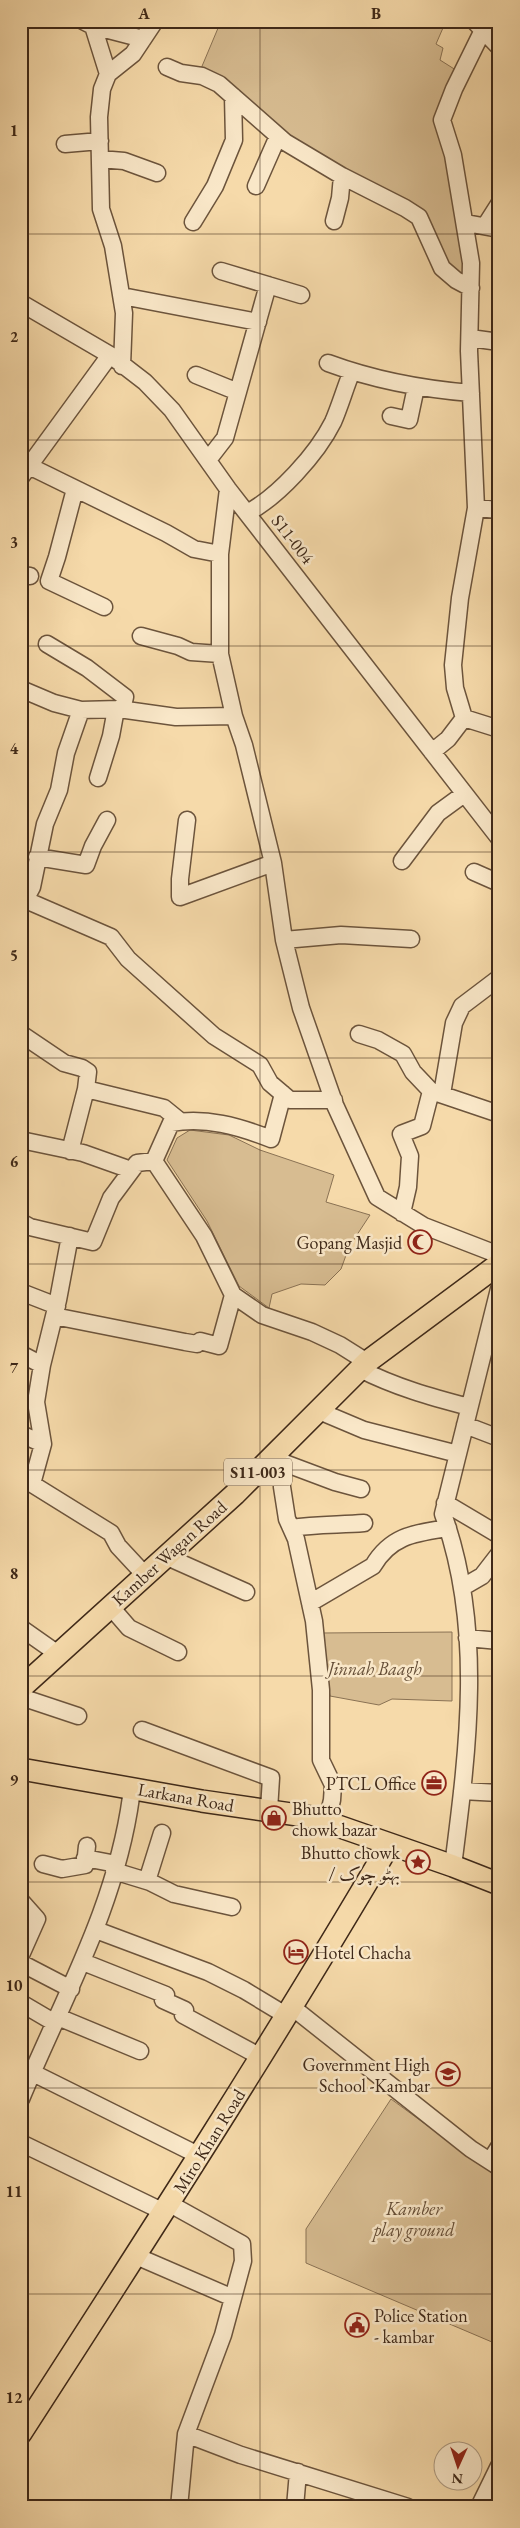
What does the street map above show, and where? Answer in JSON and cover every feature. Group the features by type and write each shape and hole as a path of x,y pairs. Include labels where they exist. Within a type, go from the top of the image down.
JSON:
{"main road":[{"name":"Kamber Wagan Road","path":"22,1689 144,1574 280,1456 318,1411 364,1366 499,1264"},
{"name":"Larkana Road","path":"21,1768 202,1801 269,1810 327,1821 499,1884"},
{"name":"Larkana Road","path":"21,1777 314,1827 350,1830"},
{"name":"Miro Khan Road","path":"21,2433 200,2156 290,2012 389,1845"}],"street":[{"path":"155,21 133,54 108,74 102,89 99,117 101,209 113,246 124,313 116,361 26,472 75,489 166,533 194,550 220,554"},
{"path":"108,74 98,24 143,39"},
{"path":"464,718 455,688 453,665 460,598 476,508 471,393 471,263 466,223 453,155 442,120 479,26 499,48"},
{"path":"167,67 181,73 202,76 219,84 278,136 342,176 405,208 419,218 442,268 456,280 471,288"},
{"path":"193,222 215,186 234,140 233,96"},
{"path":"256,186 278,136"},
{"path":"65,144 100,141"},
{"path":"100,159 124,162 157,172"},
{"path":"334,221 342,176"},
{"path":"466,223 492,228 499,204"},
{"path":"220,271 301,295"},
{"path":"208,460 225,438 268,285"},
{"path":"122,296 258,322"},
{"name":"S11-004","path":"21,303 116,361 146,382 172,410 228,489 499,838"},
{"path":"470,338 499,342"},
{"path":"328,363 352,372 416,387 471,393"},
{"path":"247,513 263,505 283,486 311,454 332,423 352,372"},
{"path":"196,375 238,392"},
{"path":"391,416 409,420 416,387"},
{"path":"75,489 58,557 49,581 104,607"},
{"path":"228,489 220,554 220,654 234,716 244,745 274,863 284,940 301,1008 334,1100 377,1197 424,1226 499,1255"},
{"path":"476,508 499,510"},
{"path":"141,636 178,646 190,652 220,654"},
{"path":"46,644 88,668 125,697 119,709 98,778"},
{"path":"21,690 54,703 81,710 119,709 176,717 234,716"},
{"path":"81,710 37,857 32,887 23,899 111,937 128,959 214,1036 260,1064 270,1082 290,1100 334,1100"},
{"path":"464,718 499,729"},
{"path":"432,752 448,739 464,718"},
{"path":"402,861 438,813 464,794"},
{"path":"37,857 86,865 93,846 107,820"},
{"path":"187,820 180,879 180,897 274,863"},
{"path":"474,872 499,883"},
{"path":"284,940 341,935 411,939"},
{"path":"402,1213 408,1187 410,1156 401,1134 422,1126 437,1093 454,1023 462,1006 499,978"},
{"path":"21,1034 64,1063 82,1068 88,1072 86,1089 70,1151"},
{"path":"359,1034 378,1040 403,1054 413,1072 437,1093 499,1114"},
{"path":"86,1089 164,1108 180,1121"},
{"path":"154,1161 170,1123 180,1121 191,1119 239,1126 271,1139 283,1094"},
{"path":"21,1140 70,1151 131,1170"},
{"path":"21,1222 30,1227 93,1242 111,1198 131,1170 137,1163 154,1161"},
{"path":"154,1161 204,1236 233,1295 262,1315 312,1332 340,1345 364,1366 390,1384 427,1396 469,1406"},
{"path":"70,1236 56,1311 42,1365 36,1402 43,1444 32,1484 111,1533 118,1546 144,1574"},
{"path":"453,1866 462,1792 470,1693 466,1604 444,1514 445,1503 499,1288"},
{"path":"21,1292 56,1311 191,1343 197,1344 200,1341 219,1346 233,1295"},
{"path":"21,1354 42,1365"},
{"path":"318,1411 364,1430 458,1454"},
{"path":"465,1425 499,1438"},
{"path":"21,1434 43,1444"},
{"path":"280,1456 335,1482 361,1489"},
{"path":"280,1456 288,1519 296,1539 299,1561 310,1603 321,1690 322,1760 333,1785 327,1821"},
{"path":"445,1503 499,1535"},
{"path":"291,1528 316,1524 333,1526 364,1523"},
{"path":"310,1603 374,1566 379,1557 407,1535 448,1528"},
{"path":"463,1587 482,1576 499,1554"},
{"path":"164,1556 246,1592"},
{"path":"110,1606 129,1628 178,1652"},
{"path":"21,1628 58,1654"},
{"path":"467,1638 499,1641"},
{"path":"22,1689 78,1716"},
{"path":"142,1730 271,1778 269,1810"},
{"path":"462,1792 499,1793"},
{"path":"21,2099 27,2070 56,2020 96,1930 115,1868 131,1797"},
{"path":"147,1881 162,1833"},
{"path":"43,1864 62,1869 85,1865 86,1852 115,1868 174,1894 232,1907"},
{"path":"21,1900 37,1919 22,1955 71,1989"},
{"path":"96,1930 208,1972 290,2012 471,2149 496,2158"},
{"path":"83,1962 166,1995 163,2000 185,2010 184,2016 261,2057"},
{"path":"21,2003 56,2020 140,2051"},
{"path":"27,2070 200,2156"},
{"path":"21,2143 167,2208 242,2244 243,2261 223,2335 186,2434 180,2507"},
{"path":"136,2256 233,2298"},
{"path":"186,2434 241,2455 298,2472 369,2500 408,2507"},
{"path":"479,2507 499,2466"},
{"path":"295,2507 298,2472"}],"green space":[{"path":"221,21 446,21 436,44 443,48 440,60 459,72 439,116 460,217 465,279 449,270 433,236 303,148 200,71"},
{"path":"190,1130 229,1135 260,1150 334,1175 326,1202 370,1215 349,1247 341,1269 325,1285 301,1284 272,1294 269,1308 239,1286 207,1221 167,1160 177,1138"},
{"name":"Jinnah Baagh","path":"452,1632 452,1701 392,1699 379,1705 330,1696 320,1633"},
{"name":"Kamber play ground","path":"391,2099 499,2178 499,2345 306,2263 306,2229"}],"place":[{"name":"Gopang Masjid","path":"420,1242"},
{"name":"PTCL Office","path":"434,1783"},
{"name":"Bhutto chowk bazar","path":"274,1818"},
{"name":"Bhutto chowk / بہٹو چوک","path":"418,1862"},
{"name":"Hotel Chacha","path":"296,1952"},
{"name":"Government High School -Kambar","path":"448,2074"},
{"name":"Police Station - kambar","path":"357,2325"}]}
